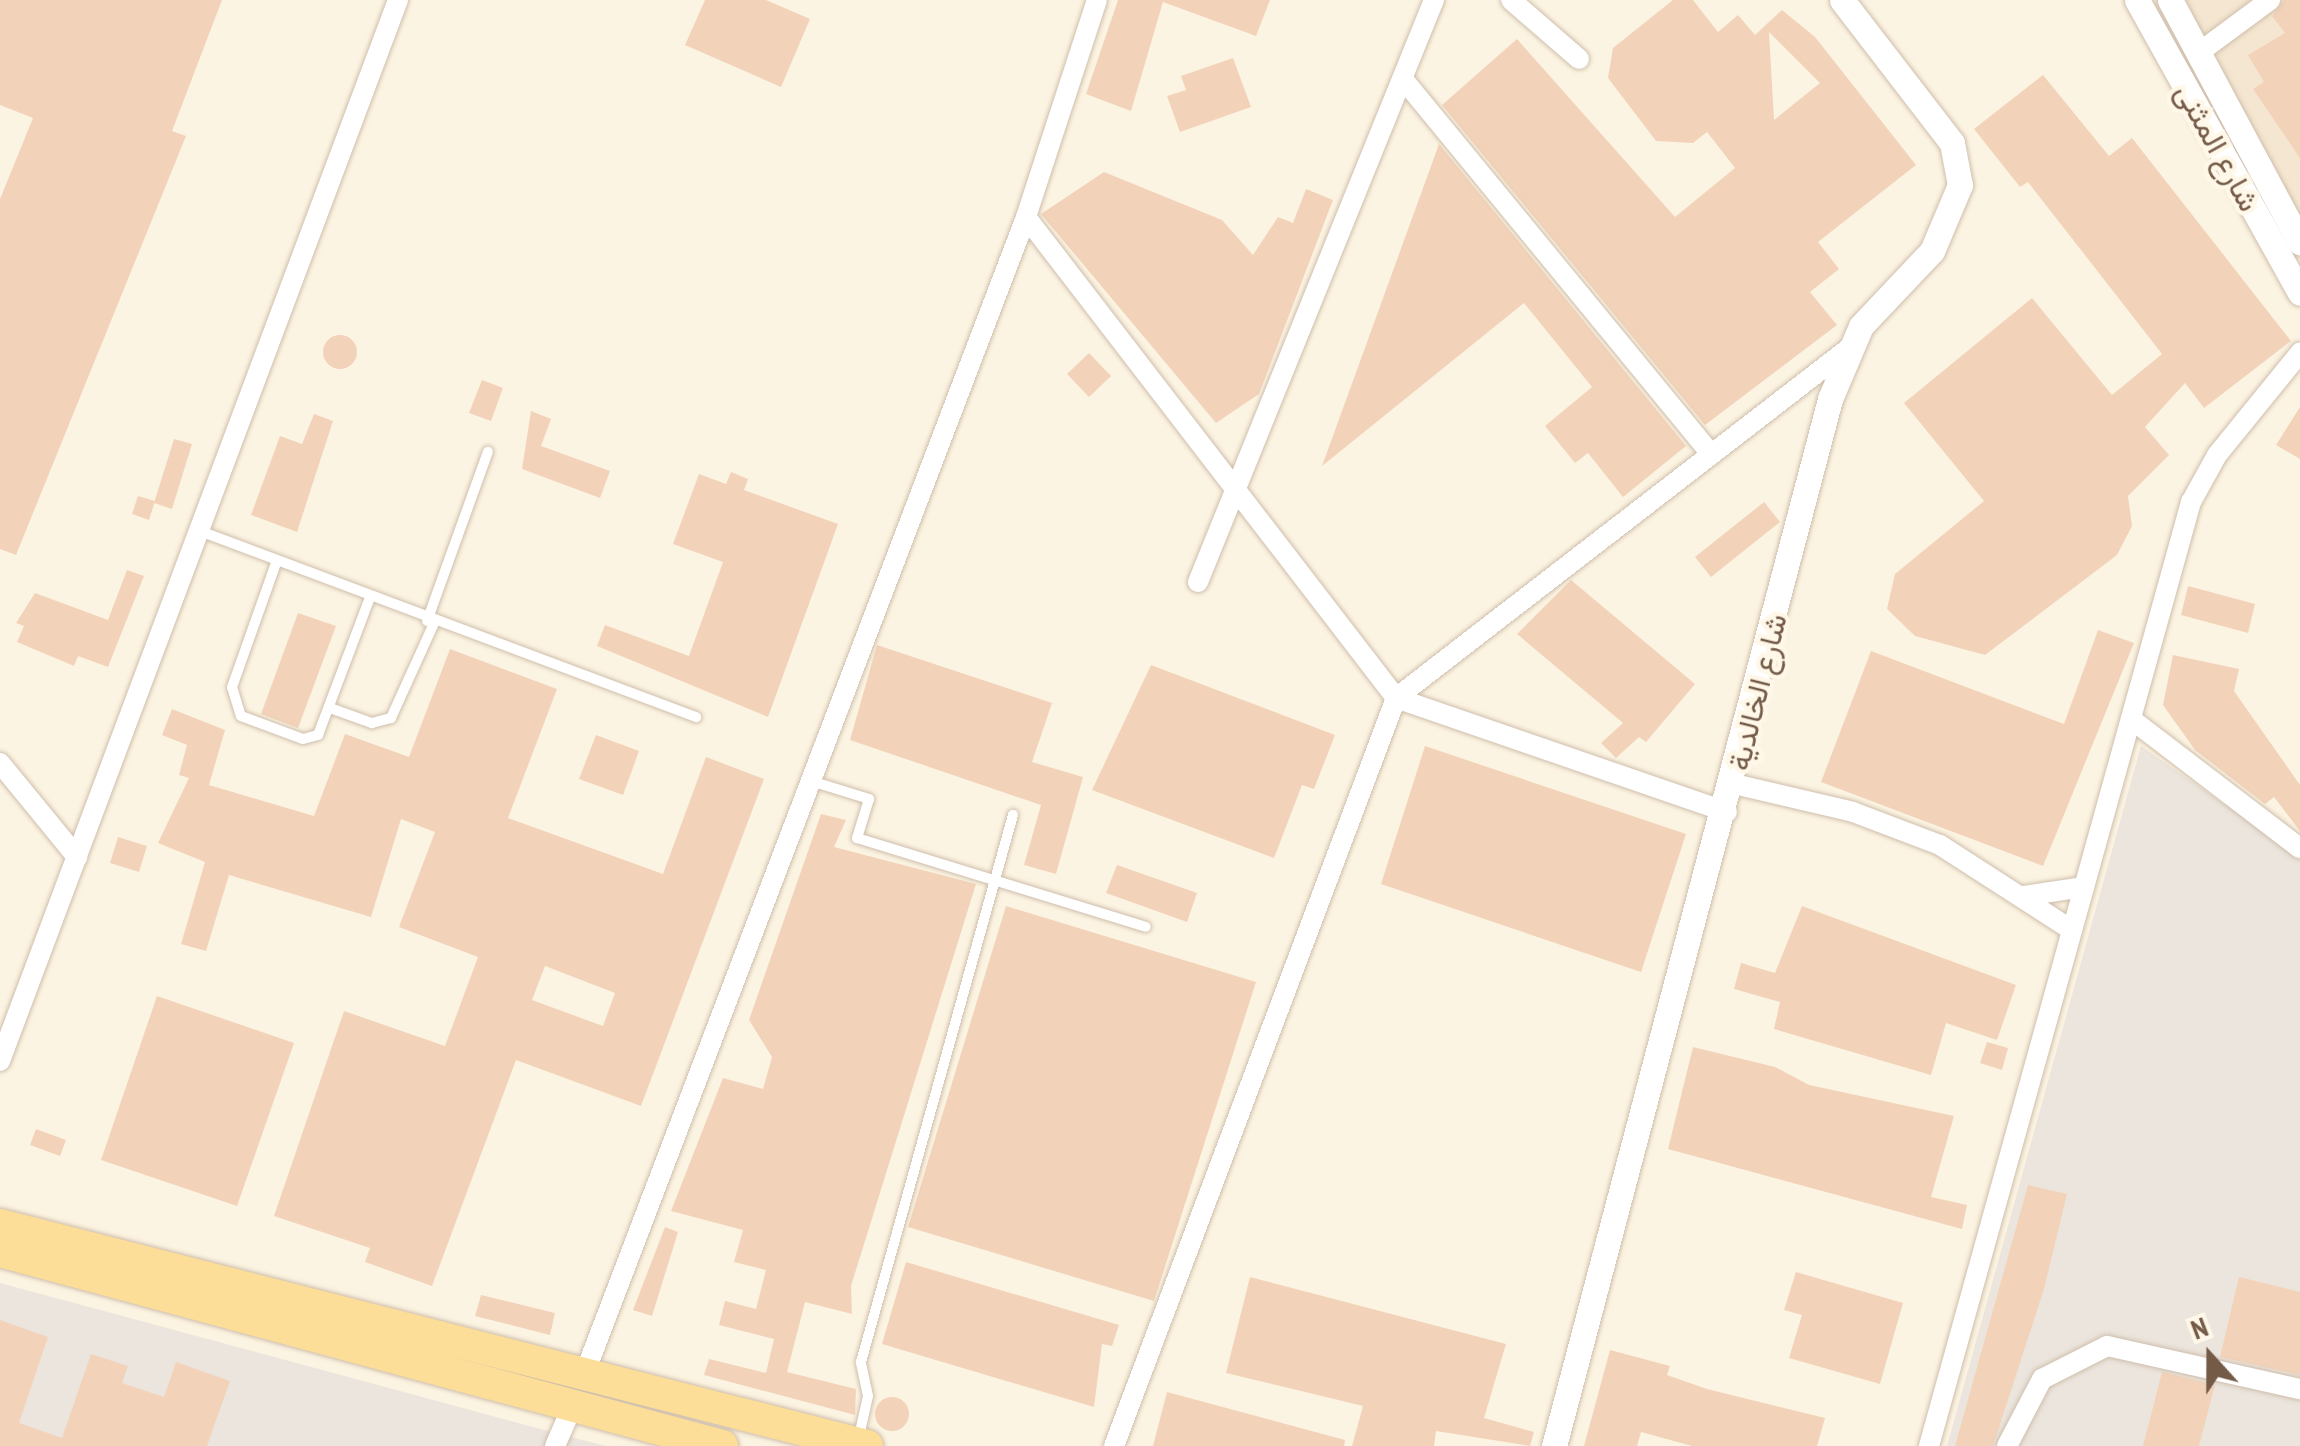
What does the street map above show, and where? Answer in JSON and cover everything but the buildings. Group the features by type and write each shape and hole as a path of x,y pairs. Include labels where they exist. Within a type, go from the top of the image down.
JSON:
{"main road":[{"path":"0,1224 586,1370 862,1445"},
{"path":"0,1250 722,1446"}],"street":[{"path":"0,1060 398,0"},
{"path":"586,1370 807,780 1026,217 1097,0"},
{"path":"1198,582 1238,496 1434,0"},
{"path":"1511,0 1579,59"},
{"name":"شارع الخالدية","path":"1554,1446 1727,812 1830,399 1853,345 1932,251 1960,185 1952,144 1842,0"},
{"name":"شارع المثنى","path":"2137,0 2300,293"},
{"name":"شارع المثنى","path":"2170,0 2300,242"},
{"path":"2197,54 2270,0"},
{"path":"1403,79 1711,454"},
{"path":"1026,217 1396,698 1727,812"},
{"path":"1114,1446 1396,698 1853,345"},
{"path":"1929,1446 2191,502 2217,455 2300,353"},
{"path":"2130,718 2300,848"},
{"path":"0,762 77,857"},
{"path":"1734,784 1853,812 1940,844 2072,930"},
{"path":"2024,896 2084,887"},
{"path":"2006,1446 2042,1378 2107,1346 2300,1388"},
{"path":"555,1446 573,1406"}],"lane":[{"path":"330,708 372,723 391,718 430,622 488,452"},
{"path":"200,531 369,600 696,717"},
{"path":"276,563 231,703 303,739 318,735 369,600"},
{"path":"807,780 869,799 857,838 1146,926"},
{"path":"862,1445 868,1396 861,1362 1014,815"}],"shaded area":[{"path":"2175,0 2300,0 2300,240"},
{"path":"2141,746 2300,857 2300,1446 1947,1446"},
{"path":"0,1283 563,1435 606,1446 0,1446"}]}
